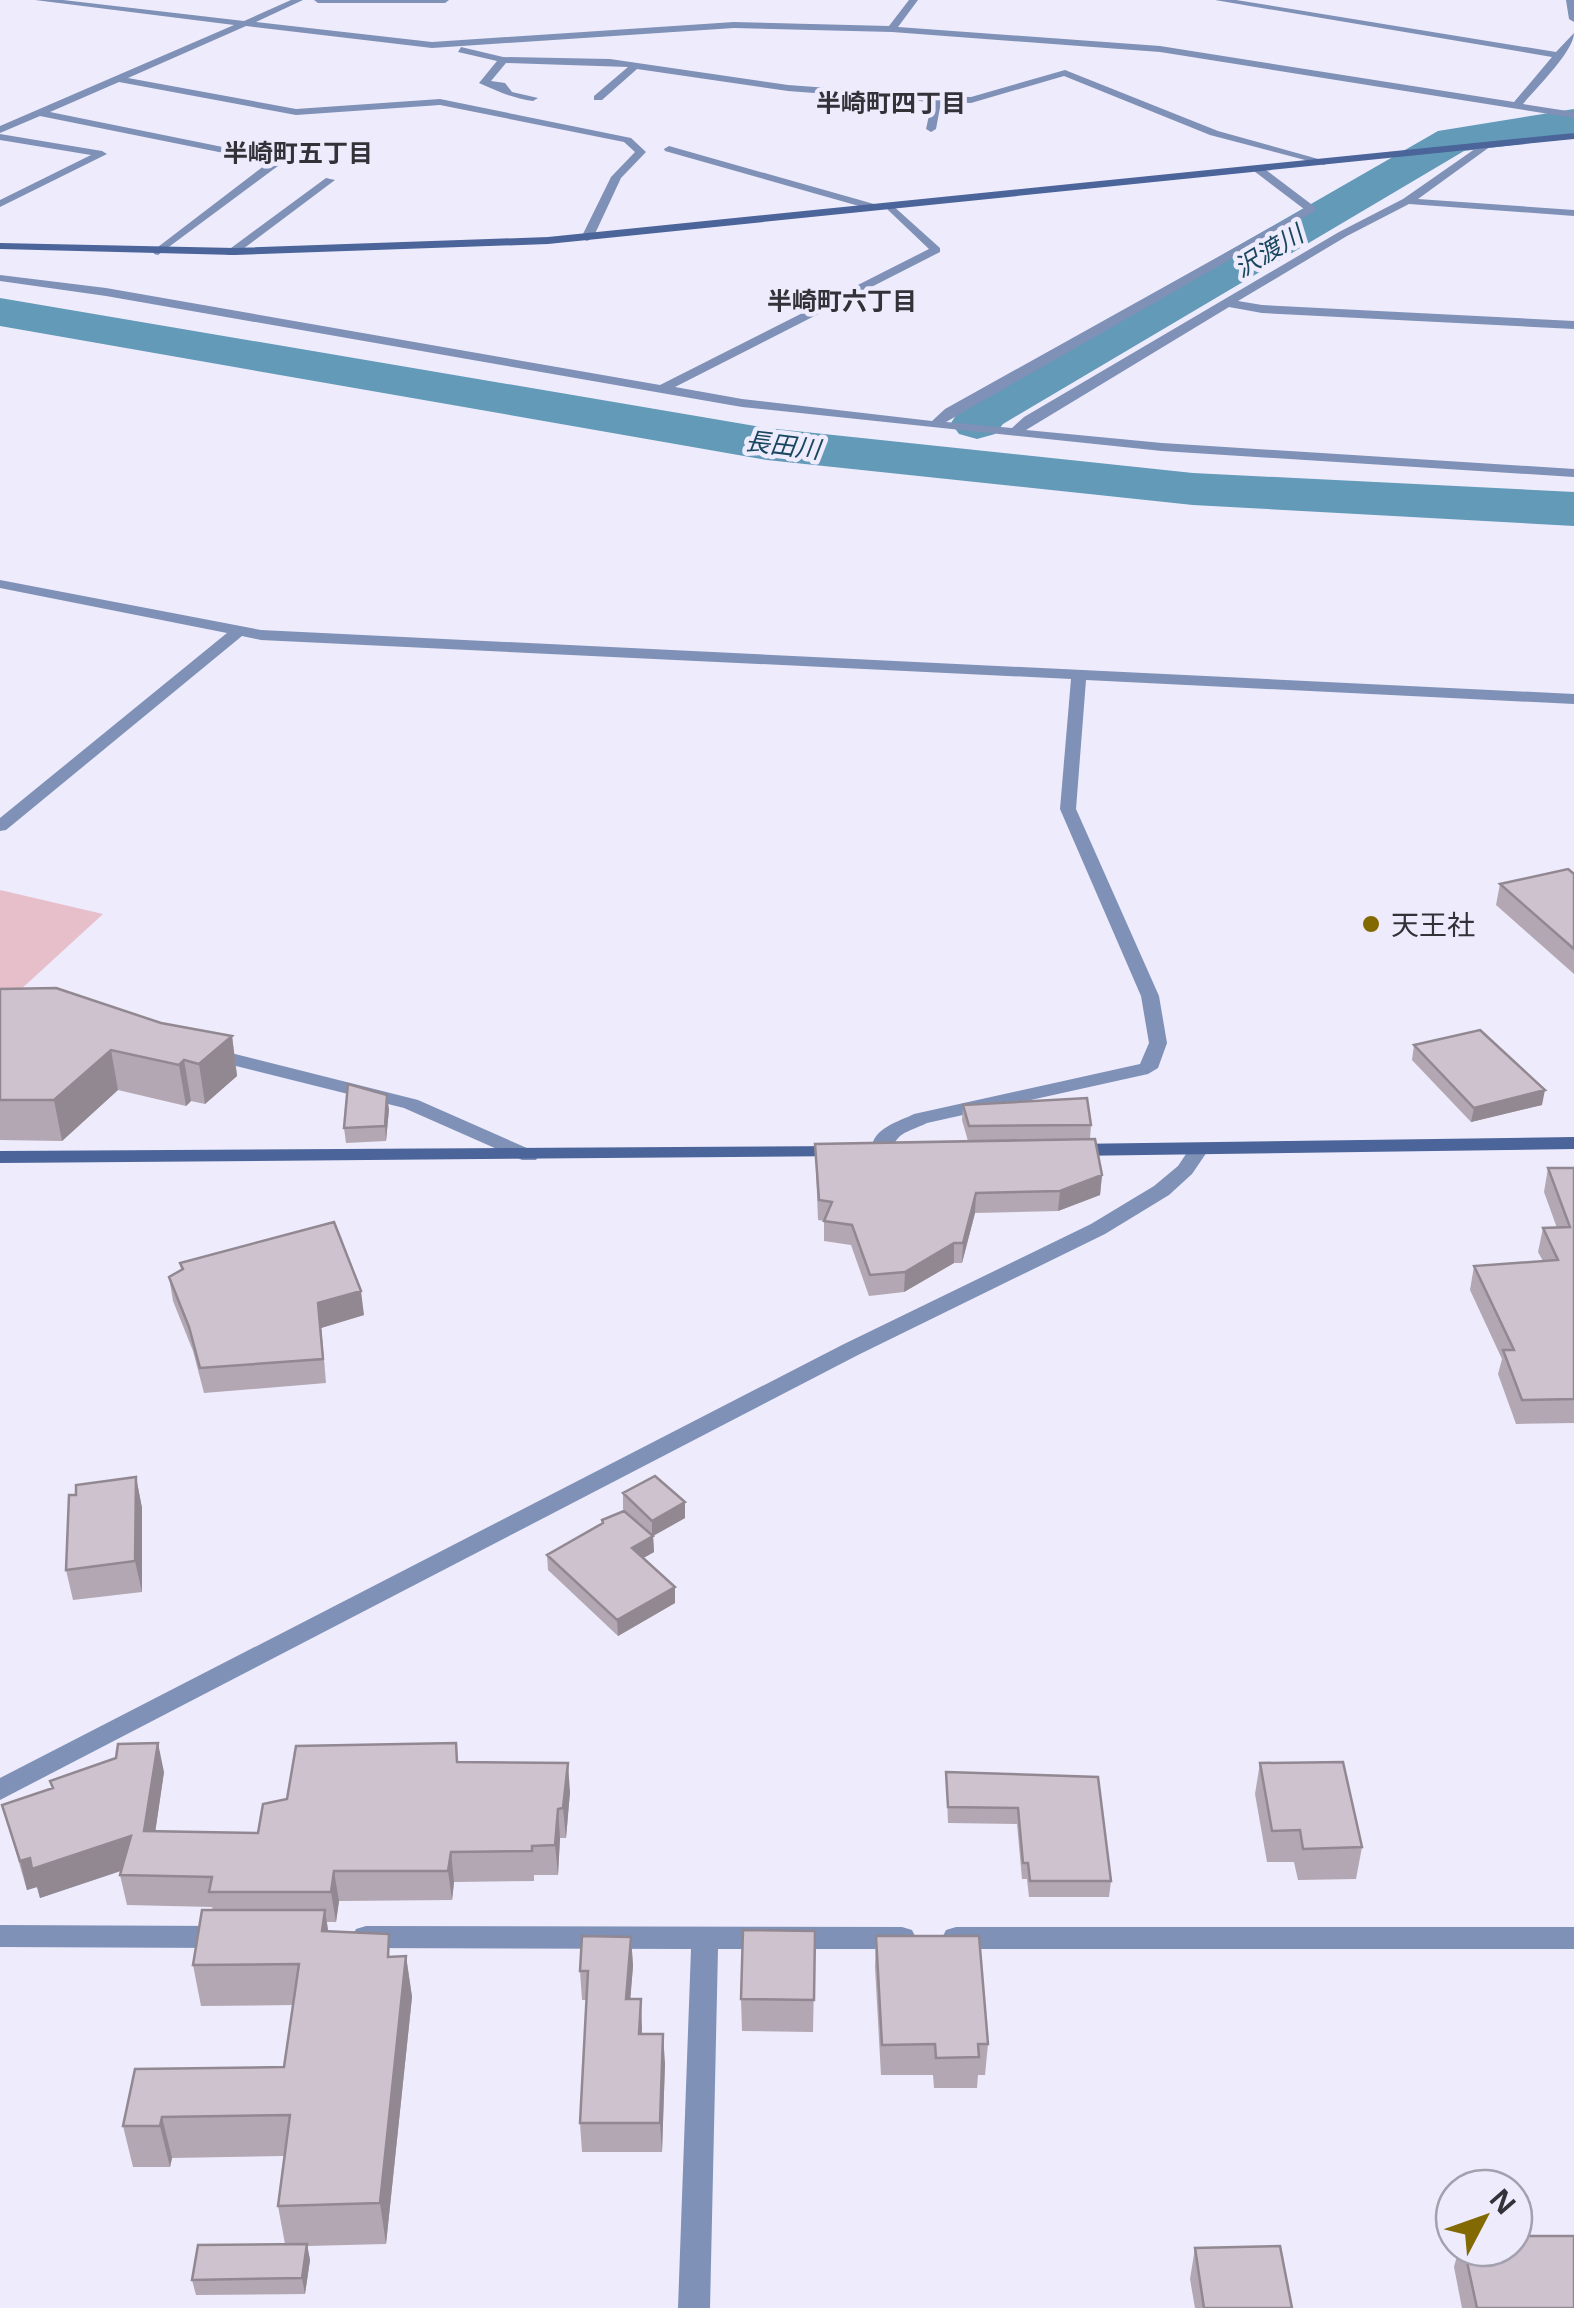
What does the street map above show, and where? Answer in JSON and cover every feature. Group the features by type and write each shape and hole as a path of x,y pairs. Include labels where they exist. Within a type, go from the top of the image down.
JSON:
{"street":[{"path":"39,0 364,40 450,44 752,24 892,28 1160,49 1574,115"},
{"path":"0,134 299,0"},
{"path":"318,0 445,0"},
{"path":"892,28 914,0"},
{"path":"1220,0 1560,55"},
{"path":"1570,0 1574,18"},
{"path":"1516,105 1574,36"},
{"path":"450,44 503,60 572,60 788,88 937,100 971,100 1066,73 1214,133 1324,162"},
{"path":"503,60 484,83 502,85 508,94 533,98"},
{"path":"598,98 634,66"},
{"path":"118,79 296,112 440,102 627,140 640,152 616,177 587,238"},
{"path":"931,129 937,100"},
{"path":"1516,105 1574,107"},
{"path":"39,114 278,161 158,252"},
{"path":"0,134 102,154 0,204"},
{"path":"0,246 231,253 411,249 587,238 1574,136"},
{"path":"1014,434 1044,410 1343,234 1407,202 1486,146"},
{"path":"662,389 936,250 884,208 669,149"},
{"path":"936,425 950,412 1312,209 1258,169"},
{"path":"231,253 330,180"},
{"path":"1407,202 1574,214"},
{"path":"0,278 106,292 742,403 1162,447 1574,474"},
{"path":"1228,303 1262,309 1574,325"},
{"path":"0,584 236,632 1574,698"},
{"path":"0,826 236,632"},
{"path":"0,1157 892,1151 882,1142 889,1134 921,1118 1148,1068 1158,1043 1150,996 1068,809 1080,675"},
{"path":"195,1050 411,1104 529,1156"},
{"path":"1041,1150 1574,1143"},
{"path":"0,1790 849,1349 1138,1207 1192,1166 1200,1149"},
{"path":"0,1936 254,1937"},
{"path":"333,1937 1574,1938"},
{"path":"694,2308 704,1938"}],"shaded area":[{"path":"0,890 103,914 18,992 0,988"}],"building":[{"path":"1568,869 1574,874 1574,949 1500,884"},
{"path":"56,988 161,1023 232,1036 199,1064 184,1060 179,1065 111,1050 54,1100 0,1100 0,989"},
{"path":"1480,1030 1545,1090 1474,1108 1414,1045"},
{"path":"348,1084 387,1095 385,1126 344,1128"},
{"path":"1087,1098 1091,1125 969,1126 963,1105"},
{"path":"1095,1139 1102,1175 1060,1191 976,1193 963,1243 954,1243 905,1272 870,1275 852,1225 824,1221 832,1202 819,1200 815,1144"},
{"path":"1548,1168 1574,1168 1574,1399 1522,1400 1503,1350 1514,1350 1474,1266 1558,1260 1543,1228 1570,1227"},
{"path":"334,1222 361,1291 318,1303 323,1359 200,1368 169,1277 183,1269 180,1263"},
{"path":"655,1476 685,1502 652,1521 623,1493"},
{"path":"136,1477 135,1561 66,1570 69,1495 76,1495 76,1485"},
{"path":"624,1511 653,1536 632,1548 675,1587 617,1620 547,1555 603,1523 602,1520"},
{"path":"158,1743 144,1831 258,1833 263,1804 287,1799 296,1746 456,1743 457,1762 568,1763 555,1845 532,1846 532,1851 451,1852 448,1871 334,1871 331,1892 209,1892 212,1877 120,1875 131,1836 32,1869 30,1858 20,1861 2,1805 53,1788 50,1781 116,1758 118,1744"},
{"path":"1343,1762 1362,1847 1303,1849 1300,1830 1272,1831 1260,1763"},
{"path":"946,1772 1098,1777 1111,1881 1030,1881 1028,1863 1023,1863 1018,1808 948,1807"},
{"path":"202,1910 325,1910 322,1931 389,1934 388,1957 406,1956 380,2203 278,2206 290,2115 162,2117 160,2126 123,2126 135,2069 284,2067 299,1964 193,1965"},
{"path":"743,1930 815,1931 814,2000 741,1999"},
{"path":"582,1936 631,1937 626,1999 641,1999 639,2034 663,2034 660,2123 580,2123 588,1971 580,1971"},
{"path":"876,1936 979,1936 988,2044 978,2044 979,2057 936,2058 935,2044 882,2045"},
{"path":"1534,2236 1574,2236 1574,2308 1477,2308 1468,2268 1534,2268"},
{"path":"307,2244 302,2278 192,2280 198,2245"},
{"path":"1280,2246 1292,2308 1204,2308 1195,2248"}],"waterway":[{"name":"沢渡川","path":"977,423 982,414 1453,140 1538,130 1574,121"},
{"name":"長田川","path":"0,312 767,444 1193,489 1574,509"}],"place":[{"name":"天王社","path":"1371,924"}],"district":[{"name":"半崎町四丁目","path":"891,102"},
{"name":"半崎町五丁目","path":"298,152"},
{"name":"半崎町六丁目","path":"842,300"}]}
